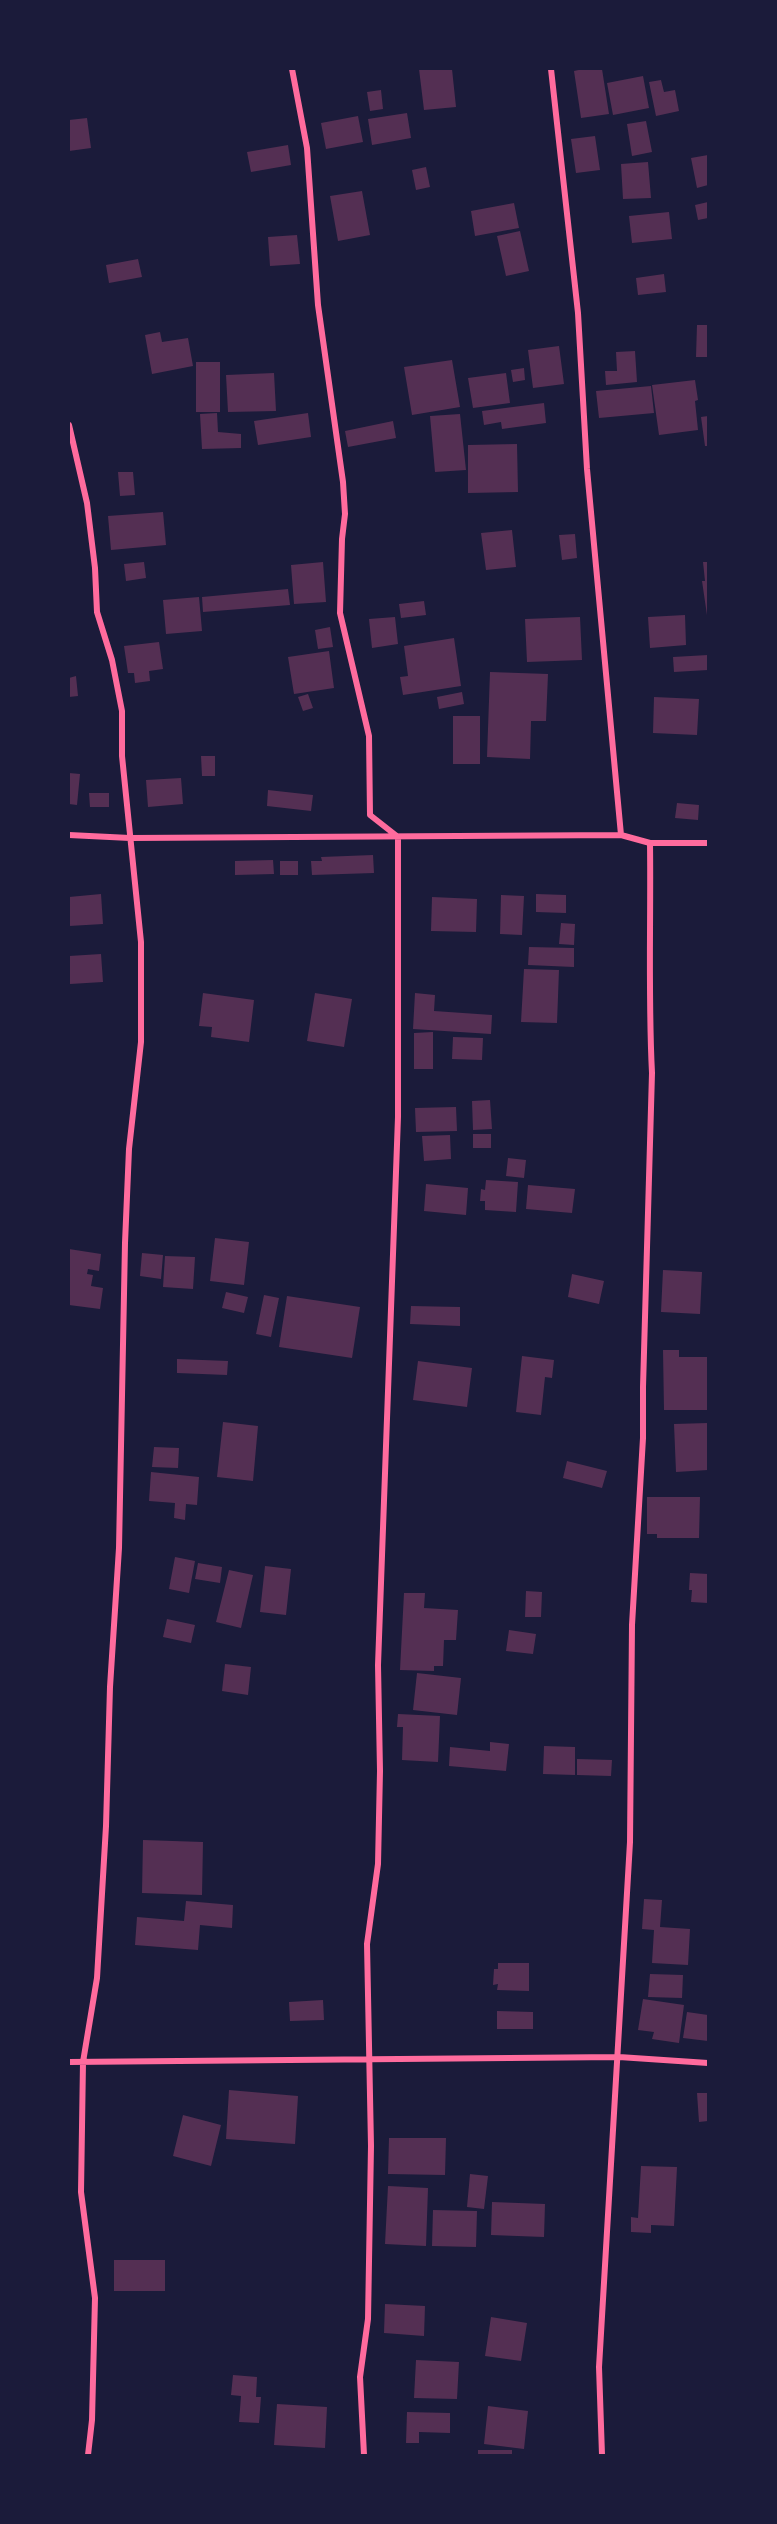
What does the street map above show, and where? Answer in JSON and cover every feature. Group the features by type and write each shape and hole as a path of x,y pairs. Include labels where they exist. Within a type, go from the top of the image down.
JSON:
{"street":[{"path":"292,69 307,148 318,305 343,482 345,514 339,613 369,736 370,815 398,837"},
{"path":"551,69 578,313 587,469 621,835"},
{"path":"69,425 87,503 95,568 97,612 112,660 122,711 122,756 141,942 141,1042 129,1149 119,1548 110,1687 106,1826 97,1978 83,2062 81,2192 95,2298 92,2420 88,2455"},
{"path":"69,835 130,838 621,835 650,843 708,843"},
{"path":"364,2455 360,2377 368,2319 370,2146 367,1944 378,1864 380,1771 378,1665 398,1117 398,837"},
{"path":"602,2455 599,2367 630,1842 632,1624 644,1438 643,1388 652,1073 650,843"},
{"path":"69,2062 619,2057 708,2063"}],"building":[{"path":"419,69 452,69 456,107 424,110"},
{"path":"602,69 609,114 581,118 574,71"},
{"path":"643,76 649,108 613,115 607,83"},
{"path":"661,80 664,92 675,90 679,111 656,116 649,82"},
{"path":"381,90 383,109 370,111 367,92"},
{"path":"407,113 411,138 372,145 368,119"},
{"path":"358,116 363,142 326,149 321,123"},
{"path":"87,118 91,148 69,151 69,120"},
{"path":"646,121 652,152 632,156 627,124"},
{"path":"595,136 600,170 576,173 571,139"},
{"path":"288,145 291,165 251,172 247,152"},
{"path":"708,155 708,185 697,188 691,158"},
{"path":"648,162 651,198 623,199 621,164"},
{"path":"426,167 430,187 416,190 412,170"},
{"path":"362,191 370,235 338,241 330,196"},
{"path":"708,202 708,218 698,220 695,205"},
{"path":"514,203 519,228 475,236 471,211"},
{"path":"669,212 672,239 632,243 629,216"},
{"path":"520,231 529,271 506,276 497,236"},
{"path":"297,235 300,264 270,266 268,237"},
{"path":"138,259 142,277 109,283 106,265"},
{"path":"664,274 666,292 638,295 636,278"},
{"path":"697,325 708,325 708,357 696,357"},
{"path":"160,332 162,342 188,338 193,366 152,374 145,335"},
{"path":"559,346 564,384 533,388 528,350"},
{"path":"635,351 637,382 606,385 605,371 617,371 616,352"},
{"path":"452,360 460,407 412,415 404,367"},
{"path":"196,362 220,362 220,412 196,412"},
{"path":"524,368 525,380 513,382 511,370"},
{"path":"274,373 276,411 228,412 226,375"},
{"path":"506,373 510,403 473,408 468,378"},
{"path":"695,380 698,430 659,435 652,385"},
{"path":"651,386 654,413 599,418 596,391"},
{"path":"544,403 546,423 502,429 501,422 484,425 482,411"},
{"path":"217,413 218,432 241,434 241,448 202,449 200,414"},
{"path":"308,413 311,437 258,445 254,421"},
{"path":"460,414 466,470 435,472 430,416"},
{"path":"708,416 708,446 705,446 701,417"},
{"path":"393,421 396,438 348,447 345,431"},
{"path":"517,444 518,492 468,493 468,445"},
{"path":"118,472 133,472 135,495 120,496"},
{"path":"163,512 166,545 111,550 108,516"},
{"path":"512,530 516,567 486,570 481,533"},
{"path":"575,534 577,558 562,560 559,535"},
{"path":"144,562 146,578 126,581 124,564"},
{"path":"323,562 326,602 294,604 291,565"},
{"path":"703,562 708,562 708,622 702,581 705,581"},
{"path":"288,589 290,605 203,612 202,597"},
{"path":"199,597 202,631 166,634 163,600"},
{"path":"424,601 426,615 401,618 399,604"},
{"path":"685,615 686,645 650,648 648,617"},
{"path":"395,617 398,644 372,648 369,619"},
{"path":"580,617 582,660 527,662 525,619"},
{"path":"330,627 333,647 318,649 315,630"},
{"path":"454,638 461,686 403,695 400,677 408,676 404,646"},
{"path":"159,642 163,669 149,671 150,681 135,683 134,673 128,673 124,646"},
{"path":"329,651 334,688 294,694 288,657"},
{"path":"708,655 708,670 674,672 673,657"},
{"path":"490,672 548,674 546,721 531,721 530,759 487,757"},
{"path":"76,676 78,696 69,697 69,678"},
{"path":"462,692 464,704 439,709 437,697"},
{"path":"308,694 313,708 303,711 298,697"},
{"path":"654,697 699,699 697,735 653,733"},
{"path":"453,716 480,716 480,764 453,764"},
{"path":"201,756 215,756 215,776 202,776"},
{"path":"69,773 80,774 77,805 69,804"},
{"path":"181,778 183,804 148,807 146,780"},
{"path":"268,790 313,795 311,811 267,806"},
{"path":"89,793 109,793 109,807 90,807"},
{"path":"677,803 699,805 698,820 675,818"},
{"path":"373,855 374,873 312,875 311,861 322,861 321,857"},
{"path":"273,860 274,874 235,875 235,861"},
{"path":"280,861 298,861 298,875 280,875"},
{"path":"101,894 103,924 69,926 69,897"},
{"path":"536,894 566,895 566,913 536,912"},
{"path":"501,895 524,896 522,935 500,934"},
{"path":"432,897 477,899 476,932 431,931"},
{"path":"561,923 575,924 574,945 559,944"},
{"path":"529,947 574,948 574,967 528,965"},
{"path":"101,954 103,982 70,984 69,956"},
{"path":"524,969 559,970 557,1023 521,1022"},
{"path":"203,993 254,1000 249,1042 211,1037 212,1027 199,1026"},
{"path":"315,993 352,999 344,1047 307,1041"},
{"path":"415,993 435,995 434,1011 492,1015 491,1034 413,1029"},
{"path":"433,1032 433,1069 414,1069 414,1033"},
{"path":"453,1037 483,1038 482,1060 452,1059"},
{"path":"490,1100 492,1129 473,1130 472,1101"},
{"path":"456,1107 457,1131 416,1132 415,1108"},
{"path":"473,1134 491,1134 491,1148 473,1148"},
{"path":"450,1135 451,1159 424,1161 422,1136"},
{"path":"508,1158 526,1160 524,1178 506,1176"},
{"path":"486,1180 518,1182 516,1212 485,1210 485,1201 480,1201 481,1189 485,1190"},
{"path":"426,1184 468,1188 466,1215 424,1211"},
{"path":"528,1185 575,1189 572,1213 526,1209"},
{"path":"215,1238 249,1242 244,1285 210,1281"},
{"path":"69,1249 101,1254 99,1271 88,1269 87,1274 93,1275 91,1286 103,1288 100,1309 69,1305"},
{"path":"142,1253 163,1255 161,1279 140,1276"},
{"path":"165,1256 195,1257 193,1289 163,1287"},
{"path":"663,1270 702,1272 700,1314 661,1312"},
{"path":"572,1274 604,1281 599,1304 568,1297"},
{"path":"226,1292 248,1297 244,1313 222,1308"},
{"path":"264,1295 279,1298 271,1337 256,1334"},
{"path":"287,1296 360,1307 352,1358 279,1347"},
{"path":"411,1306 460,1307 460,1326 410,1324"},
{"path":"663,1350 679,1350 679,1357 708,1357 708,1410 664,1410"},
{"path":"522,1356 554,1360 552,1378 545,1377 541,1415 516,1412"},
{"path":"177,1359 228,1361 227,1375 177,1373"},
{"path":"418,1361 472,1368 467,1407 413,1400"},
{"path":"223,1422 258,1426 253,1481 217,1477"},
{"path":"708,1423 708,1470 676,1472 674,1424"},
{"path":"154,1447 179,1448 178,1468 152,1467"},
{"path":"567,1461 607,1471 602,1488 563,1478"},
{"path":"151,1472 199,1477 197,1505 186,1504 185,1520 174,1518 175,1503 149,1501"},
{"path":"647,1497 700,1497 699,1538 657,1538 657,1534 647,1534"},
{"path":"175,1557 195,1561 189,1593 169,1589"},
{"path":"198,1563 222,1567 220,1583 195,1579"},
{"path":"265,1566 291,1569 286,1615 260,1612"},
{"path":"229,1570 253,1575 241,1628 216,1622"},
{"path":"690,1573 708,1574 708,1603 691,1602"},
{"path":"526,1591 542,1592 541,1617 525,1617"},
{"path":"404,1593 425,1593 424,1608 458,1610 456,1640 444,1640 443,1666 434,1666 434,1671 400,1670"},
{"path":"167,1619 195,1625 191,1643 163,1637"},
{"path":"509,1630 536,1634 533,1654 506,1651"},
{"path":"225,1664 251,1667 248,1695 222,1691"},
{"path":"417,1673 461,1678 457,1715 413,1710"},
{"path":"398,1714 440,1716 438,1762 402,1760 403,1727 397,1727"},
{"path":"490,1742 509,1744 506,1771 449,1766 450,1747 490,1751"},
{"path":"544,1746 575,1747 575,1775 543,1774"},
{"path":"577,1759 612,1760 611,1776 577,1775"},
{"path":"143,1840 203,1842 202,1895 142,1893"},
{"path":"644,1899 662,1900 660,1927 690,1929 688,1965 652,1963 654,1930 642,1929"},
{"path":"186,1901 233,1905 232,1928 200,1925 198,1950 135,1945 137,1917 184,1921"},
{"path":"498,1963 529,1963 529,1991 497,1990 498,1984 493,1985 494,1969 498,1969"},
{"path":"650,1974 683,1975 682,1998 648,1997"},
{"path":"643,1999 684,2005 679,2043 652,2039 654,2032 638,2030"},
{"path":"323,2000 324,2020 290,2021 289,2002"},
{"path":"497,2011 533,2012 533,2029 497,2029"},
{"path":"687,2012 708,2015 708,2041 683,2038"},
{"path":"229,2090 298,2096 295,2144 226,2139"},
{"path":"697,2093 708,2093 708,2121 699,2122"},
{"path":"183,2115 221,2125 211,2166 173,2156"},
{"path":"389,2138 446,2138 445,2175 388,2174"},
{"path":"641,2166 677,2167 674,2226 651,2225 651,2233 631,2232 631,2217 638,2218"},
{"path":"470,2174 488,2176 484,2209 467,2207"},
{"path":"388,2186 428,2188 426,2246 385,2244"},
{"path":"492,2202 545,2204 544,2237 491,2235"},
{"path":"433,2210 477,2211 476,2247 432,2246"},
{"path":"114,2260 165,2260 165,2291 114,2291"},
{"path":"385,2304 425,2306 424,2336 384,2333"},
{"path":"491,2317 527,2323 521,2361 485,2356"},
{"path":"416,2360 459,2362 457,2399 414,2398"},
{"path":"233,2375 257,2377 256,2397 261,2397 259,2423 239,2422 241,2396 231,2395"},
{"path":"277,2404 327,2407 325,2448 274,2445"},
{"path":"488,2406 528,2411 524,2449 484,2444"},
{"path":"407,2412 450,2413 450,2433 419,2432 419,2443 406,2443"},
{"path":"478,2450 512,2450 512,2455 478,2455"}]}
